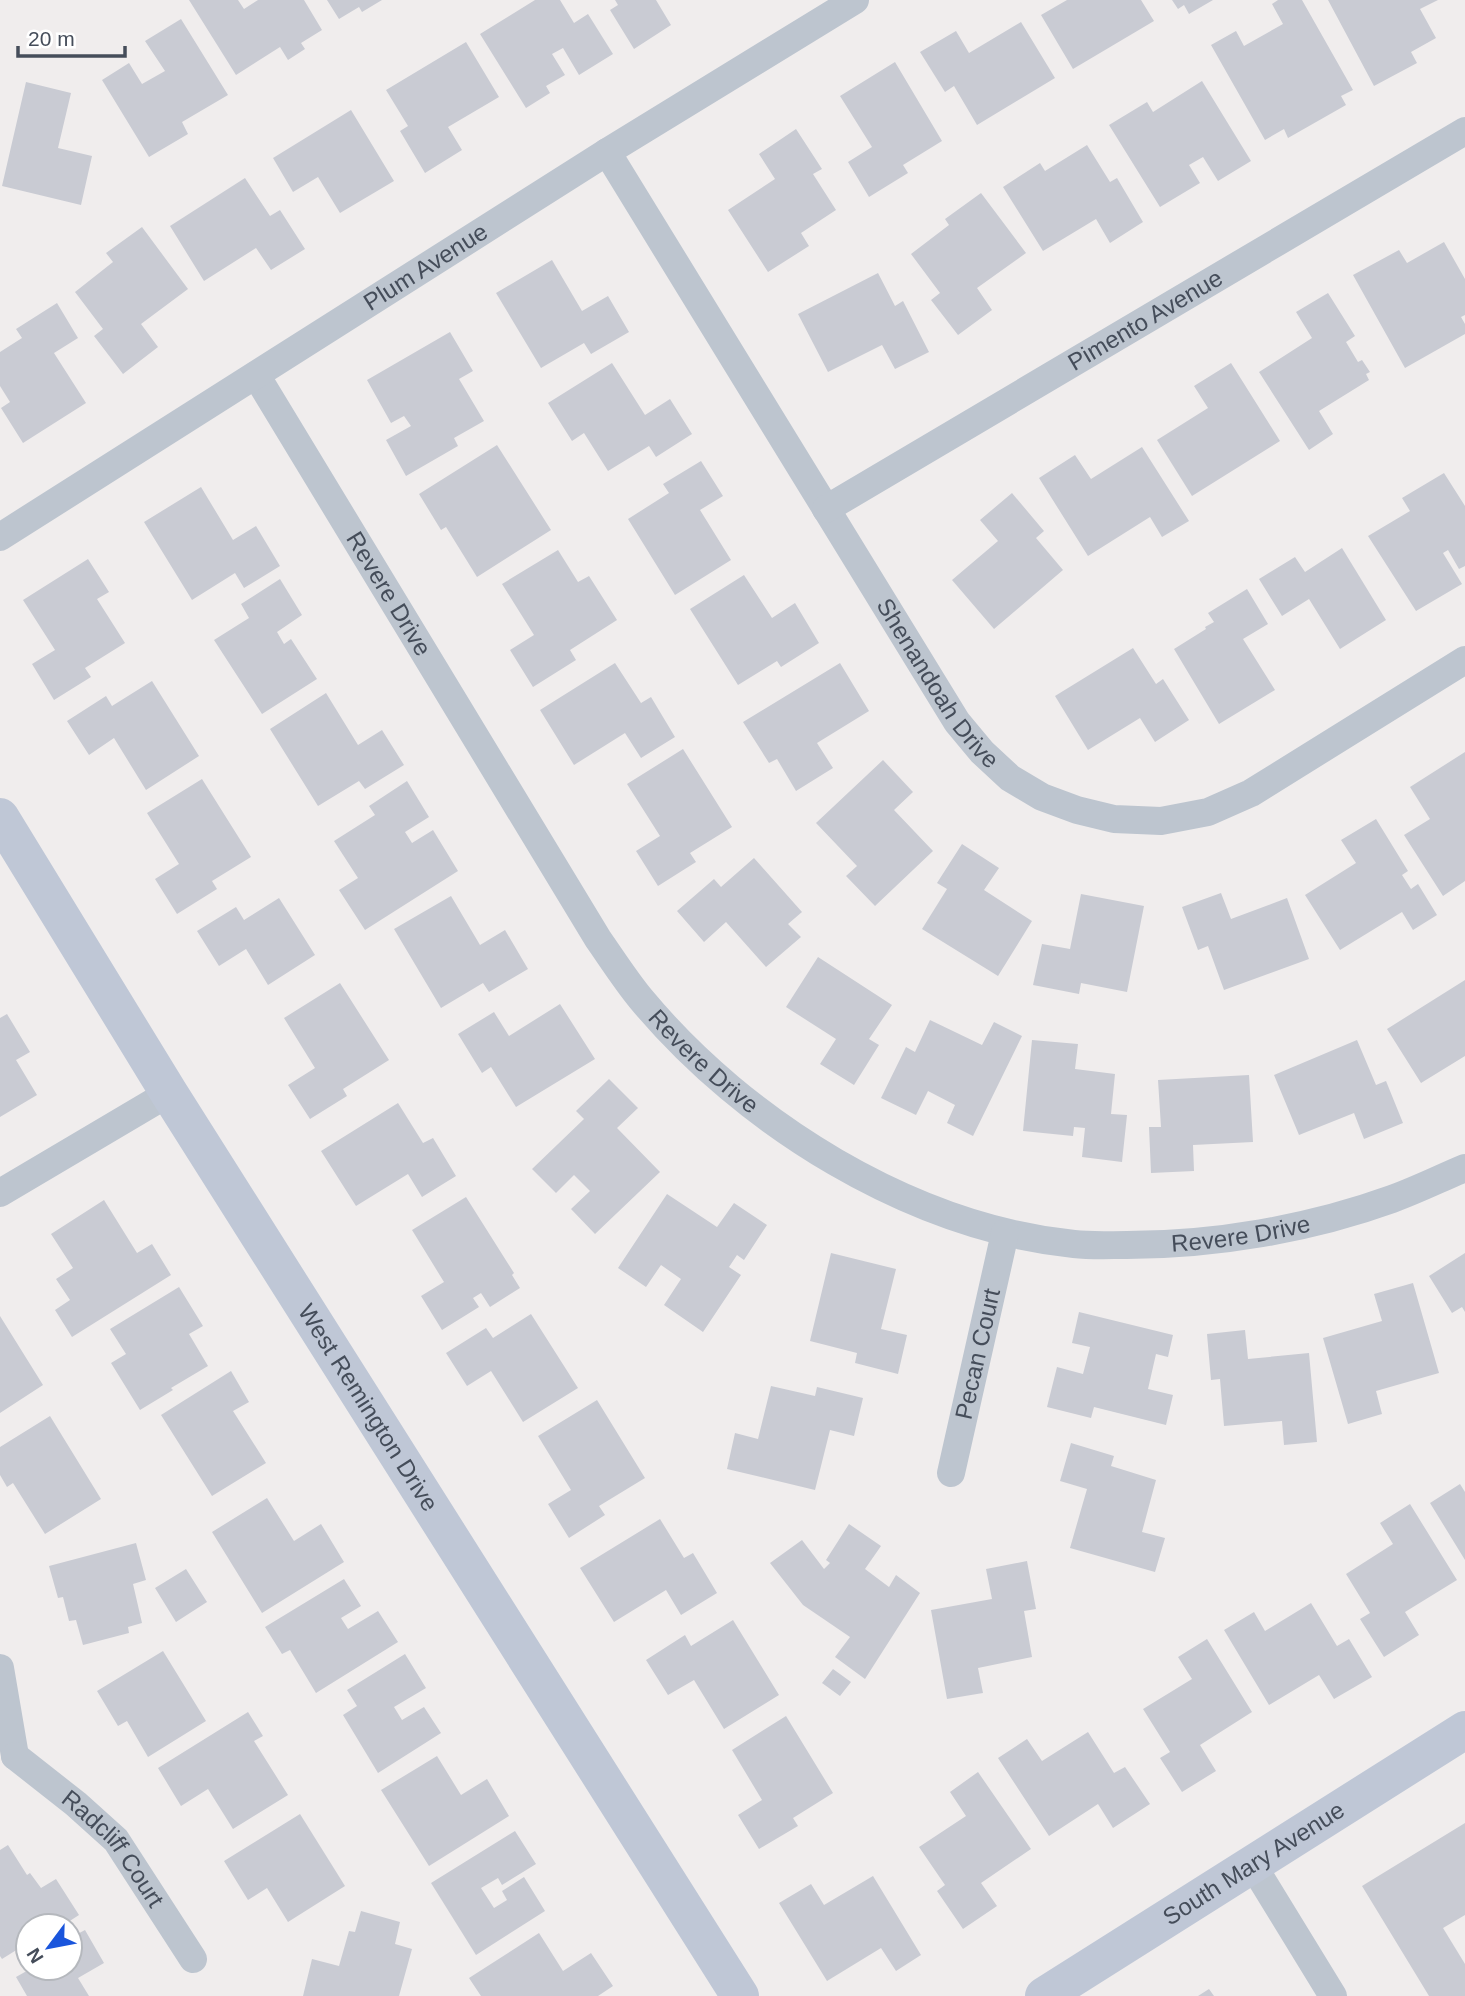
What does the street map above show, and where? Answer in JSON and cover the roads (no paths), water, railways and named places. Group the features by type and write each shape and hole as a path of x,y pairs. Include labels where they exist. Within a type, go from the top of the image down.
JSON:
{"street":[{"name":"Plum Avenue","path":"0,537 607,152 855,0"},
{"name":"Pimento Avenue","path":"826,509 1465,131"},
{"name":"Shenandoah Drive","path":"607,152 957,722 1010,778 1042,797 1077,810 1114,819 1161,821 1208,811 1251,793 1465,660"},
{"name":"Revere Drive","path":"256,374 598,939 641,999 703,1063 744,1099 801,1142 893,1193 946,1215 1005,1233 1075,1245 1152,1245 1233,1239 1317,1221 1391,1199 1465,1168"},
{"name":"West Remington Drive","path":"0,817 169,1093 740,1996"},
{"path":"0,1193 169,1093"},
{"name":"Pecan Court","path":"951,1473 1005,1233"},
{"path":"0,1668 7,1761"},
{"name":"South Mary Avenue","path":"1044,1996 1465,1730"},
{"name":"Radcliff Court","path":"7,1761 76,1804 116,1840 193,1959"},
{"path":"1252,1864 1333,1996"}]}
